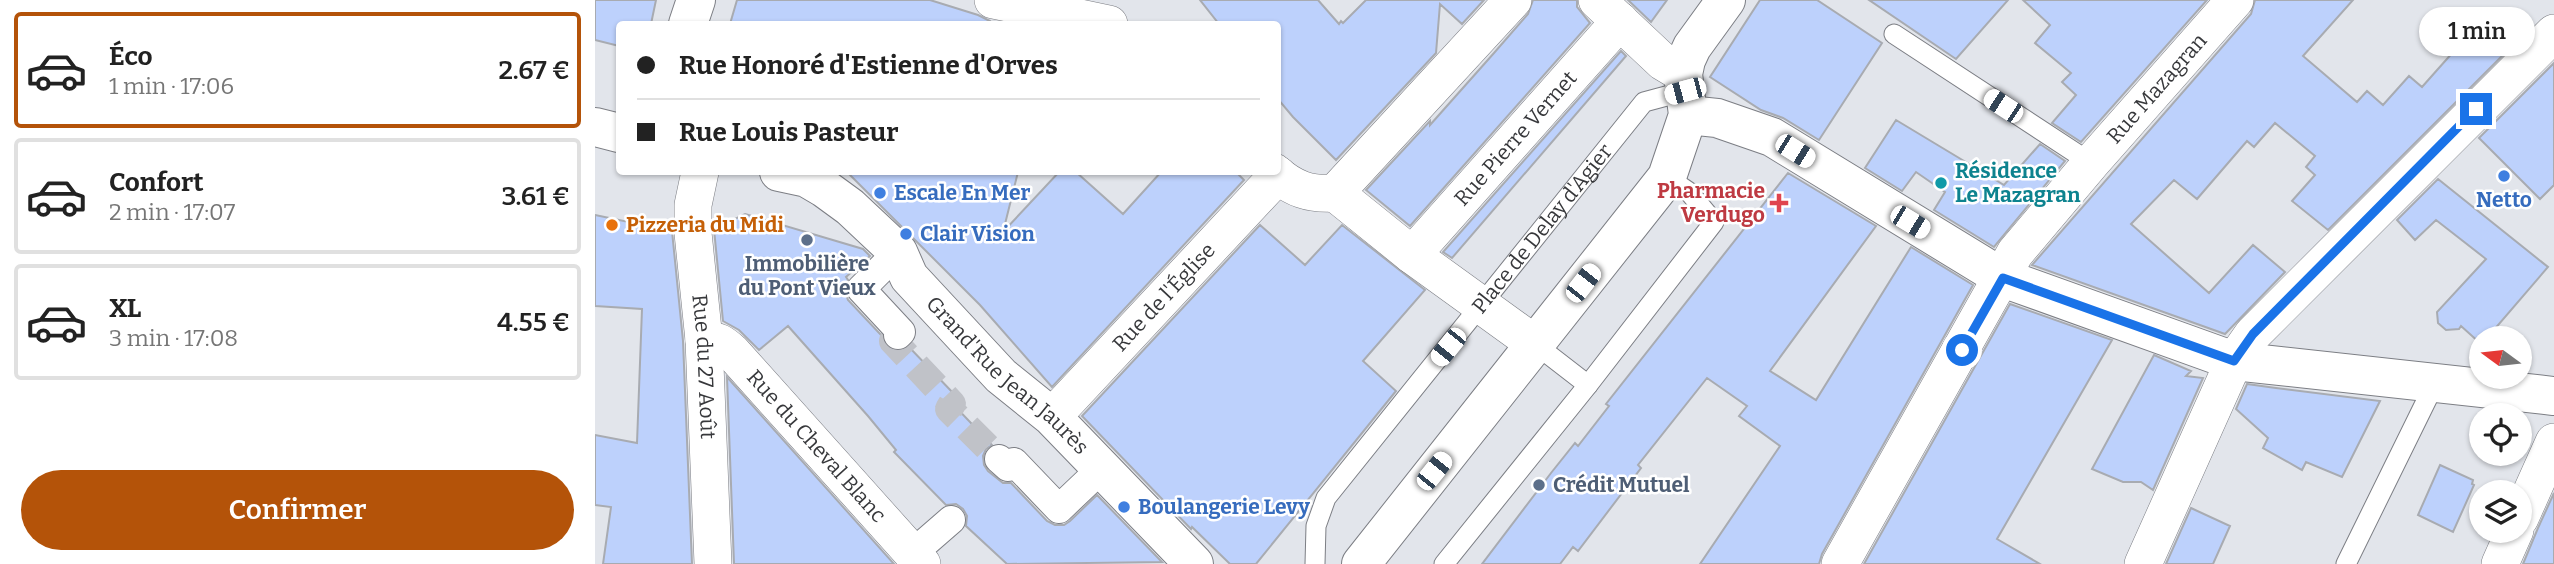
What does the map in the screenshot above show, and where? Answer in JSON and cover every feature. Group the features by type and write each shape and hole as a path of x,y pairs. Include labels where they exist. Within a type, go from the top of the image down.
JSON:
{"main road":[{"path":"689,21 696,0"},
{"path":"1361,564 1667,177 1692,47 1726,0"},
{"path":"1685,94 1717,118 1772,137 2003,278 2234,361 2554,397"},
{"path":"595,127 616,132"},
{"name":"Grand'Rue Jean Jaurès","path":"793,175 807,178 850,207 898,252 909,277 1002,376 1052,417 1183,560"}],"street":[{"path":"993,0 1094,21"},
{"path":"1335,193 1513,0"},
{"name":"Rue Mazagran","path":"1840,564 2015,253 2235,0"},
{"path":"1608,11 1663,62 1685,94"},
{"name":"Rue Pierre Vernet","path":"1412,255 1608,11"},
{"path":"2143,564 2234,361 2253,334 2554,33"},
{"name":"Rue du 27 Août","path":"699,175 693,205 693,233 704,340 713,564"},
{"name":"Rue de l'Église","path":"1052,417 1274,175"},
{"path":"1278,175 1296,189 1317,194 1335,193 1412,255 1535,344"},
{"path":"898,252 861,289 901,332 898,335"},
{"name":"Rue du Cheval Blanc","path":"704,340 722,343 732,352 917,559"},
{"path":"2532,491 2554,442"},
{"path":"999,459 1008,467 1014,462 1059,509 1101,469"},
{"path":"917,559 951,520"},
{"path":"2500,564 2509,543"}],"lane":[{"path":"1894,34 2091,163"},
{"name":"Place de Delay d'Agier","path":"1315,564 1316,526 1326,498 1644,102 1685,94"},
{"path":"1444,564 1588,385 1714,222 1689,192 1667,177"},
{"path":"1535,344 1588,385"},
{"path":"2346,564 2435,383"}],"building":[{"path":"595,0 656,0 652,21 616,21 616,45 595,40"},
{"path":"737,0 930,0 990,21 731,21"},
{"path":"1200,0 1318,0 1339,24 1366,0 1484,0 1462,24 1440,4 1436,53 1336,160 1281,103 1281,21 1217,21"},
{"path":"1533,0 1577,0 1577,7 1590,23 1410,226 1366,190 1430,121 1430,125 1494,53 1528,14"},
{"path":"1628,0 1667,0 1651,22"},
{"path":"1760,0 1817,0 1882,43 1819,140 1783,118 1761,110 1710,77"},
{"path":"1869,0 2008,0 1956,59"},
{"path":"2023,0 2207,0 2081,142 2052,123 2076,95 2062,82 2071,73 2035,43 2050,25"},
{"path":"2255,0 2353,0 2303,56 2357,102 2367,91 2383,105 2409,76 2422,87 2462,42 2465,45 2494,13 2510,20 2525,33 2328,230 2292,201 2315,175 2306,167 2315,156 2275,123 2254,147 2247,141 2197,199 2174,180 2131,224 2209,293 2253,245 2285,272 2225,334 2032,265 2251,14"},
{"path":"1621,51 1626,56 1452,258 1443,252"},
{"path":"2554,63 2554,185 2540,199 2479,138"},
{"name":"Résidence Le Mazagran","path":"1896,120 2004,185 2040,144 2065,161 1994,247 1934,210 1945,192 1916,172 1902,191 1865,168"},
{"path":"1788,173 1876,226 1770,371 1816,400 1911,247 1973,285 1822,554 1819,564 1700,564 1780,446 1739,416 1747,406 1707,378 1638,465 1641,468 1578,551 1573,547 1560,564 1482,564 1575,443 1578,446 1609,406 1606,404"},
{"path":"850,175 1017,175 1003,232 1056,175 1079,175 1123,214 1158,175 1239,175 1244,180 1052,387 980,305"},
{"path":"2438,179 2548,267 2497,326 2469,326 2469,333 2461,326 2459,329 2446,330 2438,323 2437,312 2486,259 2436,220 2415,240 2397,220"},
{"path":"745,214 863,249 870,256 846,277 848,280 845,292 848,300 882,336 887,347 893,351 902,351 909,347 955,395 949,400 992,445 986,449 983,456 988,471 1003,483 1011,483 1047,521 1055,525 1064,525 1070,521 1097,495 1162,562 1007,564 966,526 967,516 963,509 956,504 946,505 894,452 896,450 868,416 788,326 759,350 739,330 723,321 714,229"},
{"path":"595,215 672,231 683,341 692,564 603,564 611,507 595,505 595,435 637,443 642,309 595,306"},
{"path":"1260,225 1305,265 1342,225 1425,290 1363,361 1396,391 1256,564 1230,564 1192,527 1191,529 1082,416"},
{"path":"2010,304 2112,340 1997,539 2040,564 1864,564"},
{"path":"2154,355 2191,371 2186,376 2203,378 2153,490 2141,482 2123,482 2092,469"},
{"path":"727,377 894,564 734,564"},
{"path":"2247,384 2380,401 2342,477 2306,462 2302,470 2263,448 2268,438 2236,409"},
{"path":"2440,465 2473,480 2469,480 2469,496 2453,532 2418,515"},
{"path":"2554,493 2554,564 2523,564"},
{"path":"2191,508 2230,526 2213,564 2166,564"}],"tunnel":[{"path":"898,335 893,341 952,404 949,409 999,459"}],"place":[{"name":"Netto","path":"2504,176"},
{"name":"Résidence Le Mazagran","path":"1941,183"},
{"name":"Escale En Mer","path":"880,193"},
{"name":"Pharmacie Verdugo","path":"1779,203"},
{"name":"Pizzeria du Midi","path":"612,225"},
{"name":"Clair Vision","path":"906,234"},
{"name":"Immobilière du Pont Vieux","path":"807,240"},
{"name":"Crédit Mutuel","path":"1539,485"},
{"name":"Boulangerie Levy","path":"1124,507"}],"route":[{"path":"1962,350 2003,278 2234,361 2253,334 2476,109"}]}
